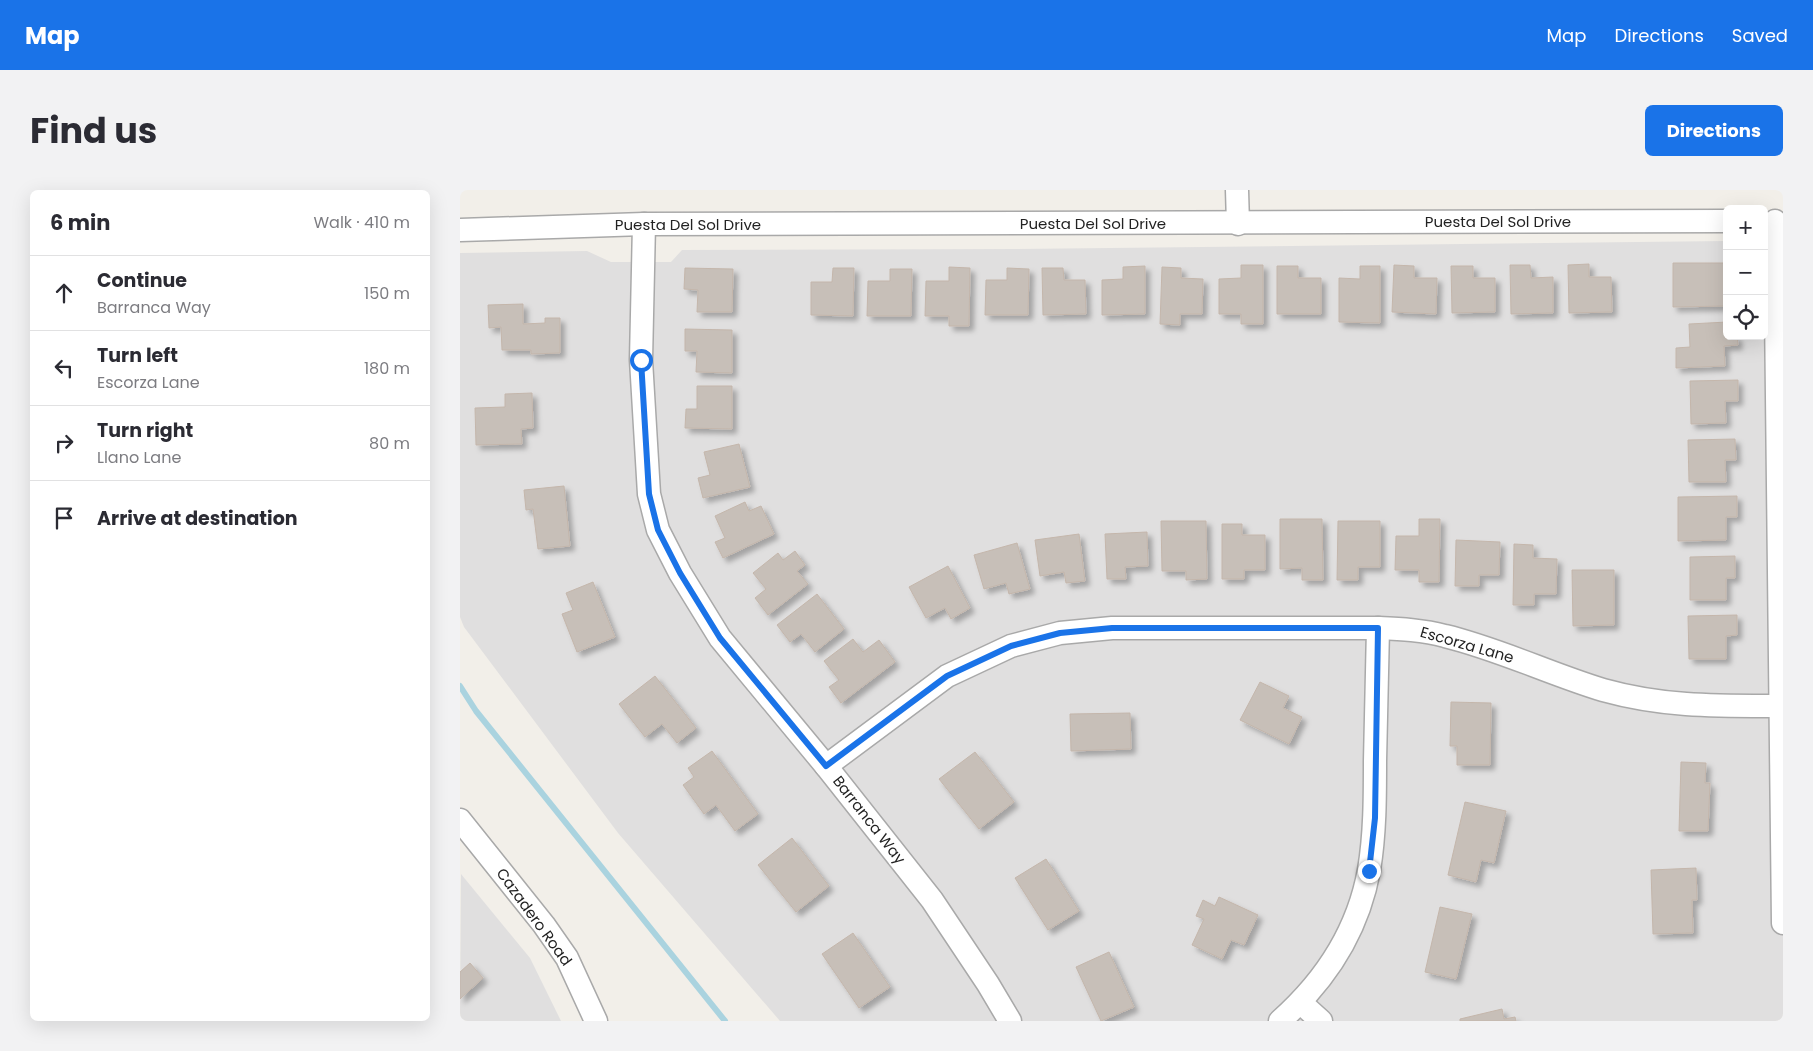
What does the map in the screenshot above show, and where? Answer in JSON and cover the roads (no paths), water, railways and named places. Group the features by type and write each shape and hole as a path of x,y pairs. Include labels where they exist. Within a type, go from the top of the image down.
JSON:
{"street":[{"path":"1237,190 1238,224"},
{"name":"Puesta Del Sol Drive","path":"460,230 644,224 1238,224 1723,221"},
{"path":"1774,221 1783,923"},
{"name":"Barranca Way","path":"644,224 641,360 649,494 658,530 680,573 720,638 826,766 932,900 988,984 1010,1021"},
{"name":"Escorza Lane","path":"826,766 947,676 1011,646 1060,633 1112,628 1378,628 1414,630 1443,635 1473,644 1603,690 1656,702 1696,706 1779,706"},
{"path":"1280,1021 1301,1002 1324,974 1344,944 1358,909 1369,871 1375,818 1378,628"},
{"name":"Cazadero Road","path":"460,820 544,925 567,958 596,1021"},
{"path":"1301,1002 1321,1021"}],"waterway":[{"path":"460,686 476,711 725,1021"}]}
